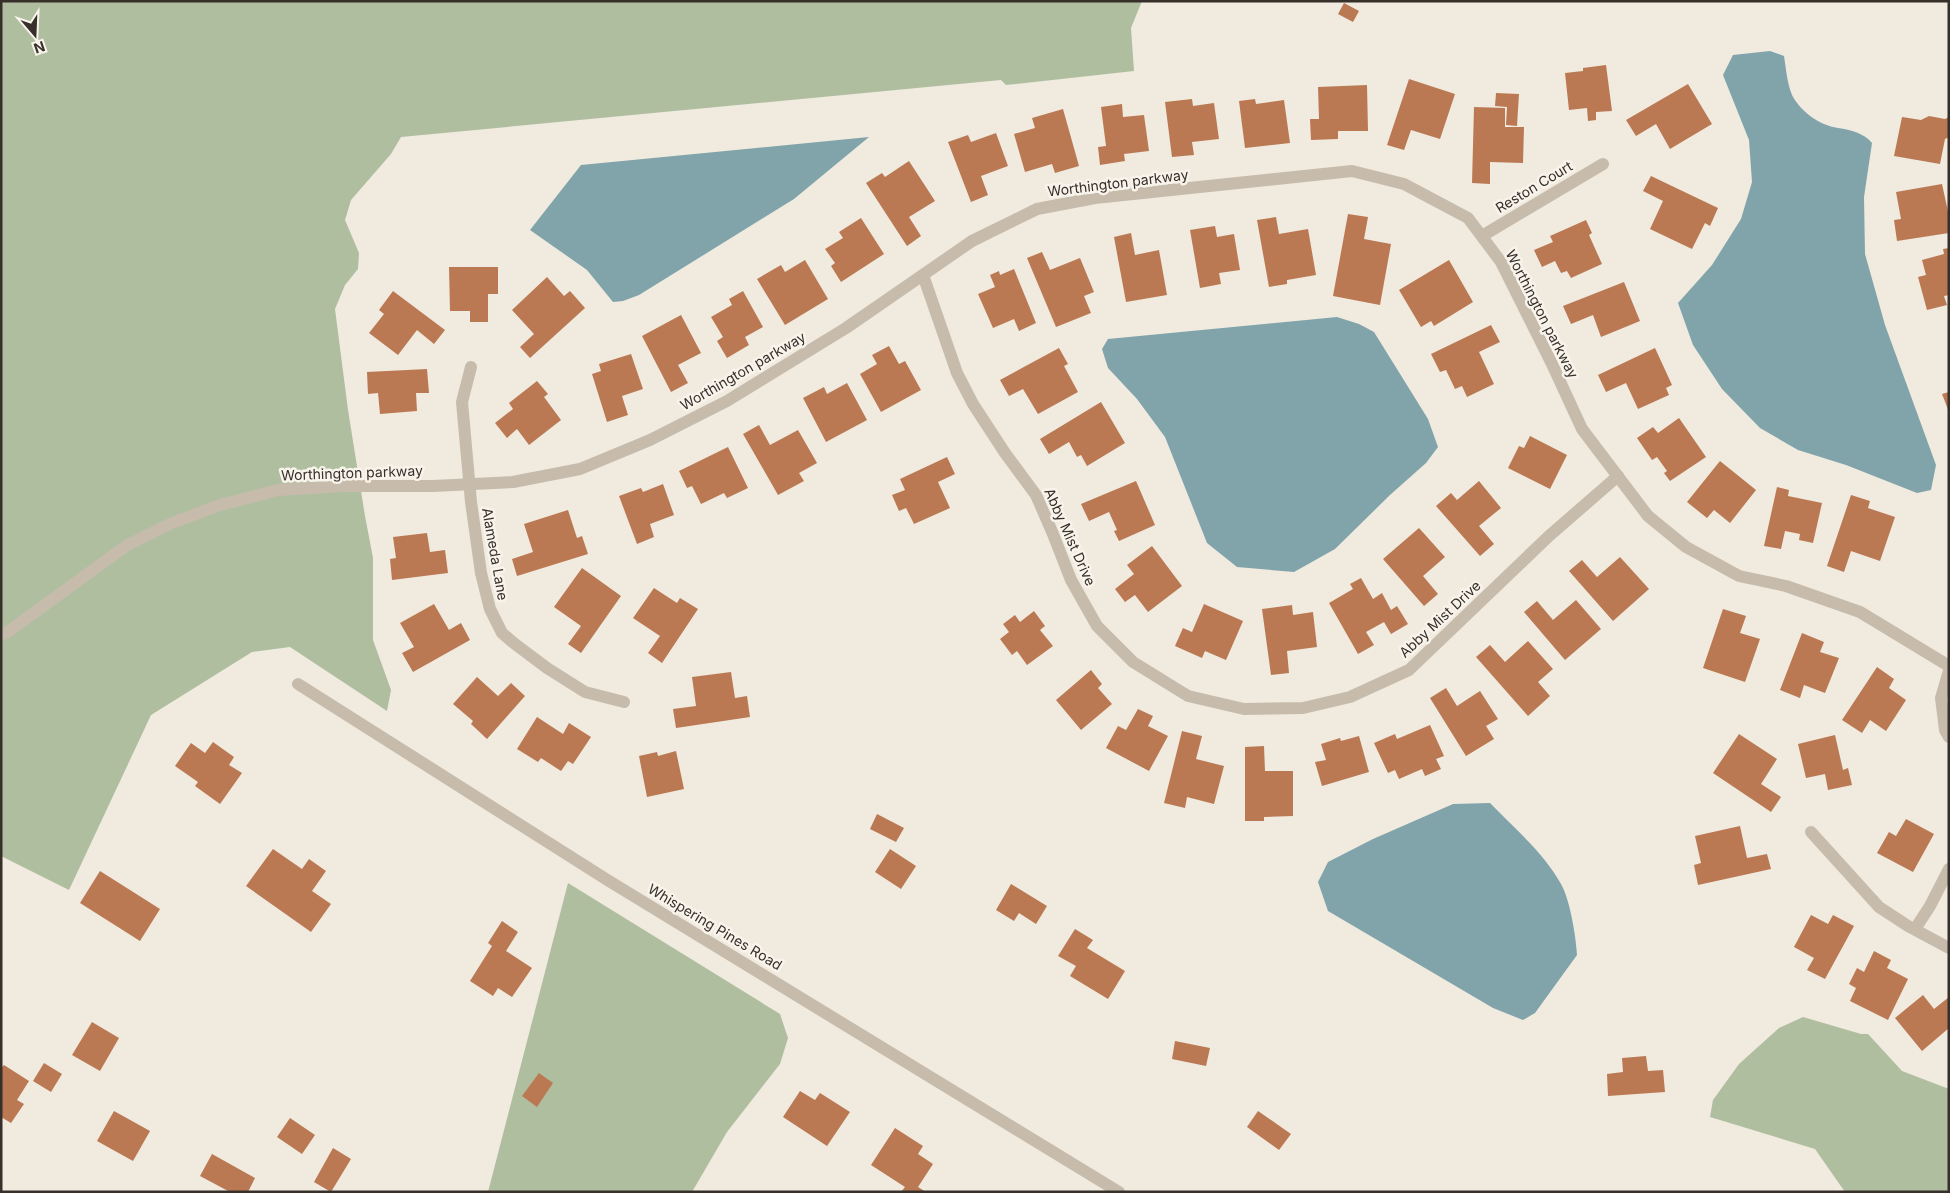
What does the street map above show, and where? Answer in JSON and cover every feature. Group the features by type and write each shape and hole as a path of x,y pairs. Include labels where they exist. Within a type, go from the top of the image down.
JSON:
{"street":[{"name":"Reston Court","path":"1482,236 1602,164"},
{"name":"Worthington parkway","path":"1,635 10,631 126,546 172,523 220,505 278,490 344,486 433,486 513,482 580,469 650,440 727,401 846,328 972,241 1037,209 1095,198 1352,171 1404,184 1468,218 1501,262 1582,430 1648,516 1686,547 1739,576 1786,586 1860,612 1949,666"},
{"name":"Abby Mist Drive","path":"923,274 957,373 978,412 1036,495 1054,534 1071,580 1097,626 1133,662 1188,696 1244,709 1303,708 1350,697 1409,670 1549,536 1618,476"},
{"name":"Alameda Lane","path":"472,366 462,402 481,574 490,610 502,633 547,668 585,692 624,702"},
{"path":"1949,671 1941,698 1945,730 1949,737"},
{"name":"Whispering Pines Road","path":"298,684 609,881 1118,1192"},
{"path":"1811,832 1879,907 1949,948"},
{"path":"1915,929 1930,906 1949,869"}],"green space":[{"path":"1,1 1142,1 1131,28 1134,71 1006,85 1001,80 401,137 391,154 351,200 345,220 359,253 358,269 345,285 335,309 348,410 373,558 373,640 391,690 387,711 290,647 252,652 151,715 69,890 1,856"},
{"path":"568,883 780,1014 788,1038 780,1064 727,1132 692,1192 488,1192"},
{"path":"1803,1017 1861,1034 1868,1034 1902,1071 1949,1089 1949,1192 1845,1192 1815,1149 1710,1117 1713,1100 1739,1064 1779,1028"}],"water":[{"path":"1770,51 1784,56 1792,95 1800,107 1811,117 1824,124 1861,134 1872,143 1864,197 1865,254 1885,325 1936,465 1931,490 1917,493 1846,465 1798,450 1760,428 1722,389 1693,345 1678,303 1712,265 1741,219 1752,182 1749,140 1723,75 1733,55"},
{"path":"869,137 794,199 639,295 623,301 613,302 587,270 530,230 581,165"},
{"path":"1337,317 1359,324 1374,332 1428,419 1438,447 1426,463 1335,549 1294,572 1237,567 1207,543 1165,437 1137,399 1108,368 1102,349 1108,339"},
{"path":"1490,803 1528,841 1554,873 1564,891 1574,928 1577,955 1535,1013 1523,1020 1493,1008 1328,911 1318,882 1328,862 1373,839 1453,804"}],"building":[{"path":"1344,3 1359,11 1353,22 1338,14"},
{"path":"1606,65 1612,111 1596,112 1596,120 1588,121 1587,108 1569,110 1565,73"},
{"path":"1409,79 1455,94 1440,139 1411,130 1404,150 1387,145"},
{"path":"1688,84 1712,124 1670,149 1656,124 1636,136 1626,120"},
{"path":"1367,85 1368,131 1338,131 1338,139 1311,140 1310,119 1319,119 1318,87"},
{"path":"1496,93 1519,94 1517,126 1506,125 1507,107 1495,106"},
{"path":"1192,99 1193,106 1214,103 1219,139 1192,142 1194,155 1172,157 1165,102"},
{"path":"1255,99 1256,104 1284,100 1290,143 1245,148 1239,101"},
{"path":"1122,104 1123,117 1144,115 1149,151 1124,154 1125,161 1100,165 1098,147 1106,146 1101,107"},
{"path":"1474,107 1505,108 1505,127 1524,127 1523,163 1490,162 1490,184 1472,183"},
{"path":"1063,109 1079,166 1055,173 1052,164 1025,172 1014,134 1035,128 1032,118"},
{"path":"1929,116 1945,119 1949,117 1949,137 1945,139 1940,164 1894,156 1902,117 1921,120"},
{"path":"996,133 1008,166 981,176 988,195 971,202 948,142 968,135 971,142"},
{"path":"909,161 935,201 909,217 921,236 907,246 866,183 882,173 885,177"},
{"path":"1651,176 1718,208 1710,226 1705,223 1692,249 1650,229 1663,201 1643,191"},
{"path":"1942,184 1949,216 1949,233 1897,241 1894,220 1901,219 1896,192"},
{"path":"1348,214 1368,217 1364,239 1391,244 1380,305 1333,296"},
{"path":"1276,217 1279,234 1308,229 1316,275 1287,280 1287,284 1269,287 1257,220"},
{"path":"861,218 884,254 841,282 831,266 835,263 825,249 843,238 839,232"},
{"path":"1586,220 1592,233 1589,235 1602,264 1571,278 1567,271 1561,273 1555,261 1542,267 1534,250 1553,242 1550,236"},
{"path":"1215,226 1217,237 1234,234 1240,270 1219,273 1221,284 1200,288 1190,230"},
{"path":"1131,233 1135,255 1159,250 1167,295 1126,302 1114,237"},
{"path":"1949,248 1949,295 1944,296 1947,305 1927,310 1918,277 1926,275 1922,260 1944,254 1943,249"},
{"path":"1042,252 1050,270 1080,258 1094,292 1084,296 1091,313 1056,327 1027,258"},
{"path":"805,260 828,299 785,325 757,279 781,265 785,272"},
{"path":"1449,260 1473,302 1434,326 1431,321 1421,327 1399,290"},
{"path":"449,267 498,267 498,294 488,294 488,322 470,322 470,311 450,311"},
{"path":"1014,269 1036,323 1019,331 1014,319 993,328 978,294 995,287 990,275 999,271 1000,275"},
{"path":"547,277 564,296 570,291 585,308 530,358 520,347 534,334 512,310"},
{"path":"1624,282 1640,321 1601,337 1593,315 1571,324 1563,306"},
{"path":"393,291 445,330 434,344 417,330 398,355 369,333 384,314 379,310"},
{"path":"743,291 763,327 745,337 749,345 727,358 717,341 723,337 711,317 732,305 729,299"},
{"path":"681,315 701,353 678,365 688,383 671,392 642,336"},
{"path":"1491,325 1500,342 1479,352 1494,384 1467,397 1462,386 1455,389 1446,370 1440,372 1431,354"},
{"path":"889,346 899,364 905,361 921,390 881,412 860,374 877,364 872,355"},
{"path":"1059,348 1068,364 1064,366 1078,392 1038,414 1023,389 1009,396 1000,380"},
{"path":"1655,348 1672,385 1666,388 1669,395 1638,409 1626,383 1606,392 1598,375"},
{"path":"631,354 643,389 622,396 628,415 607,422 592,374 601,371 599,364"},
{"path":"427,369 429,393 416,393 417,411 380,414 378,393 368,394 367,372"},
{"path":"537,381 548,394 544,397 561,420 529,445 517,429 507,438 495,423 513,409 509,403"},
{"path":"847,383 867,420 826,442 803,398 824,387 827,394"},
{"path":"1949,392 1949,412 1942,394"},
{"path":"1101,402 1125,443 1087,466 1081,455 1077,457 1069,442 1049,454 1040,439"},
{"path":"1679,418 1706,457 1670,481 1664,473 1667,471 1657,457 1652,460 1637,438 1653,427 1658,433"},
{"path":"759,425 770,445 798,430 817,463 799,473 804,481 778,495 743,434"},
{"path":"1530,436 1567,455 1550,489 1508,468 1519,446 1524,448"},
{"path":"728,447 748,488 727,498 724,493 701,504 692,486 687,488 679,471"},
{"path":"947,457 955,474 938,482 950,508 914,524 906,508 899,511 892,495 905,490 900,479"},
{"path":"1720,461 1756,490 1730,523 1714,510 1707,518 1687,502"},
{"path":"1136,481 1155,525 1119,541 1114,531 1117,530 1109,512 1089,521 1081,504"},
{"path":"1479,481 1501,508 1479,526 1494,544 1480,556 1436,506 1451,493 1457,500"},
{"path":"663,484 674,515 650,524 654,537 637,544 619,496 641,488 643,492"},
{"path":"1777,487 1789,490 1788,496 1822,503 1813,543 1799,540 1800,534 1785,531 1781,549 1764,546"},
{"path":"1851,495 1870,501 1868,508 1895,517 1880,561 1851,551 1844,572 1827,566"},
{"path":"568,510 577,538 582,536 588,554 517,576 512,559 533,552 524,524"},
{"path":"1419,528 1445,557 1423,576 1438,594 1424,606 1383,559"},
{"path":"427,533 430,552 445,550 448,573 392,580 390,559 396,558 393,537"},
{"path":"1152,546 1182,586 1148,612 1135,595 1125,602 1115,589 1134,574 1127,565"},
{"path":"1620,557 1649,589 1613,621 1569,571 1582,560 1597,577"},
{"path":"582,568 621,596 581,653 568,644 581,626 554,607"},
{"path":"1361,578 1373,599 1382,593 1391,610 1397,606 1408,624 1391,634 1384,622 1366,632 1374,645 1358,654 1329,603 1353,589 1350,584"},
{"path":"654,588 677,603 680,598 698,609 662,663 648,653 660,636 633,618"},
{"path":"1576,600 1601,629 1565,660 1524,612 1537,601 1553,620"},
{"path":"434,604 449,630 461,623 470,640 413,672 402,653 414,647 400,623"},
{"path":"1204,604 1243,621 1226,660 1205,651 1202,658 1175,646 1183,628 1192,632"},
{"path":"1292,605 1293,615 1313,612 1317,647 1287,651 1289,673 1271,675 1262,609"},
{"path":"1723,609 1746,616 1740,633 1760,639 1745,682 1703,668"},
{"path":"1034,611 1045,626 1040,630 1053,646 1027,665 1017,651 1012,655 1000,639 1009,632 1003,624 1015,615 1020,622"},
{"path":"1802,633 1824,642 1820,652 1839,658 1825,693 1804,685 1800,698 1780,690"},
{"path":"1528,641 1553,669 1538,682 1550,696 1528,716 1476,657 1490,645 1505,662"},
{"path":"1877,667 1894,679 1889,688 1906,700 1886,731 1870,720 1862,733 1842,720"},
{"path":"1091,670 1102,684 1098,688 1112,704 1081,730 1056,700"},
{"path":"731,672 735,698 747,696 750,717 676,728 673,709 696,706 692,677"},
{"path":"477,677 498,696 511,683 525,696 487,739 471,724 473,721 453,704"},
{"path":"1446,688 1457,706 1480,691 1498,719 1486,726 1494,739 1466,756 1430,698"},
{"path":"1138,709 1153,716 1148,726 1168,736 1149,771 1106,748 1118,726 1126,730"},
{"path":"537,717 563,734 569,723 591,737 573,764 568,761 561,771 541,758 538,762 517,749"},
{"path":"1430,725 1444,756 1436,759 1441,769 1425,776 1422,769 1399,779 1395,770 1388,773 1374,743 1395,734 1397,739"},
{"path":"1182,731 1202,736 1196,759 1224,766 1214,804 1187,797 1185,808 1164,803"},
{"path":"1739,734 1777,759 1761,784 1781,797 1771,812 1713,773"},
{"path":"1835,735 1843,770 1848,768 1852,785 1828,790 1825,774 1806,778 1798,744"},
{"path":"1359,736 1369,772 1322,786 1315,762 1326,760 1321,744 1340,738 1341,741"},
{"path":"213,742 234,757 229,765 242,773 220,804 195,786 198,782 175,766 191,743 205,753"},
{"path":"1264,746 1265,771 1293,771 1293,816 1264,817 1264,821 1245,821 1245,747"},
{"path":"676,751 684,789 647,797 639,756 657,752 658,756"},
{"path":"877,814 904,828 896,842 870,829"},
{"path":"1906,819 1934,834 1913,872 1877,853 1889,832 1896,836"},
{"path":"1740,826 1747,858 1767,854 1771,869 1698,885 1694,865 1701,863 1695,836"},
{"path":"273,849 302,869 309,859 326,871 312,891 331,904 311,932 246,886"},
{"path":"890,849 916,866 901,889 875,872"},
{"path":"100,871 160,909 140,941 80,903"},
{"path":"1011,884 1047,906 1036,924 1019,913 1014,921 996,910"},
{"path":"1811,915 1828,924 1833,915 1854,926 1825,979 1807,970 1814,958 1794,947"},
{"path":"502,921 518,932 506,951 532,968 512,997 498,988 493,996 470,981 492,946 488,943"},
{"path":"1075,929 1093,940 1087,948 1125,971 1108,999 1070,976 1076,966 1058,956"},
{"path":"1874,951 1891,960 1887,968 1908,979 1888,1020 1850,1001 1856,988 1849,984 1857,968 1864,972"},
{"path":"1923,995 1934,1009 1949,997 1949,1028 1922,1051 1895,1018"},
{"path":"92,1022 119,1038 100,1071 72,1055"},
{"path":"1175,1041 1210,1048 1206,1066 1172,1059"},
{"path":"1646,1056 1648,1071 1663,1070 1665,1092 1608,1096 1607,1074 1623,1072 1622,1058"},
{"path":"44,1063 62,1074 51,1092 33,1081"},
{"path":"4,1065 29,1081 17,1100 24,1104 11,1123 1,1117 1,1068"},
{"path":"539,1073 553,1083 537,1107 522,1096"},
{"path":"800,1091 815,1100 820,1093 850,1112 827,1146 783,1117"},
{"path":"114,1111 150,1131 133,1161 97,1141"},
{"path":"1258,1111 1291,1134 1279,1150 1247,1127"},
{"path":"290,1118 315,1135 302,1154 277,1137"},
{"path":"895,1128 923,1146 918,1154 933,1164 918,1187 926,1192 901,1192 905,1187 871,1165"},
{"path":"333,1148 351,1159 331,1192 314,1182"},
{"path":"212,1154 255,1178 248,1192 230,1192 200,1176"}]}
